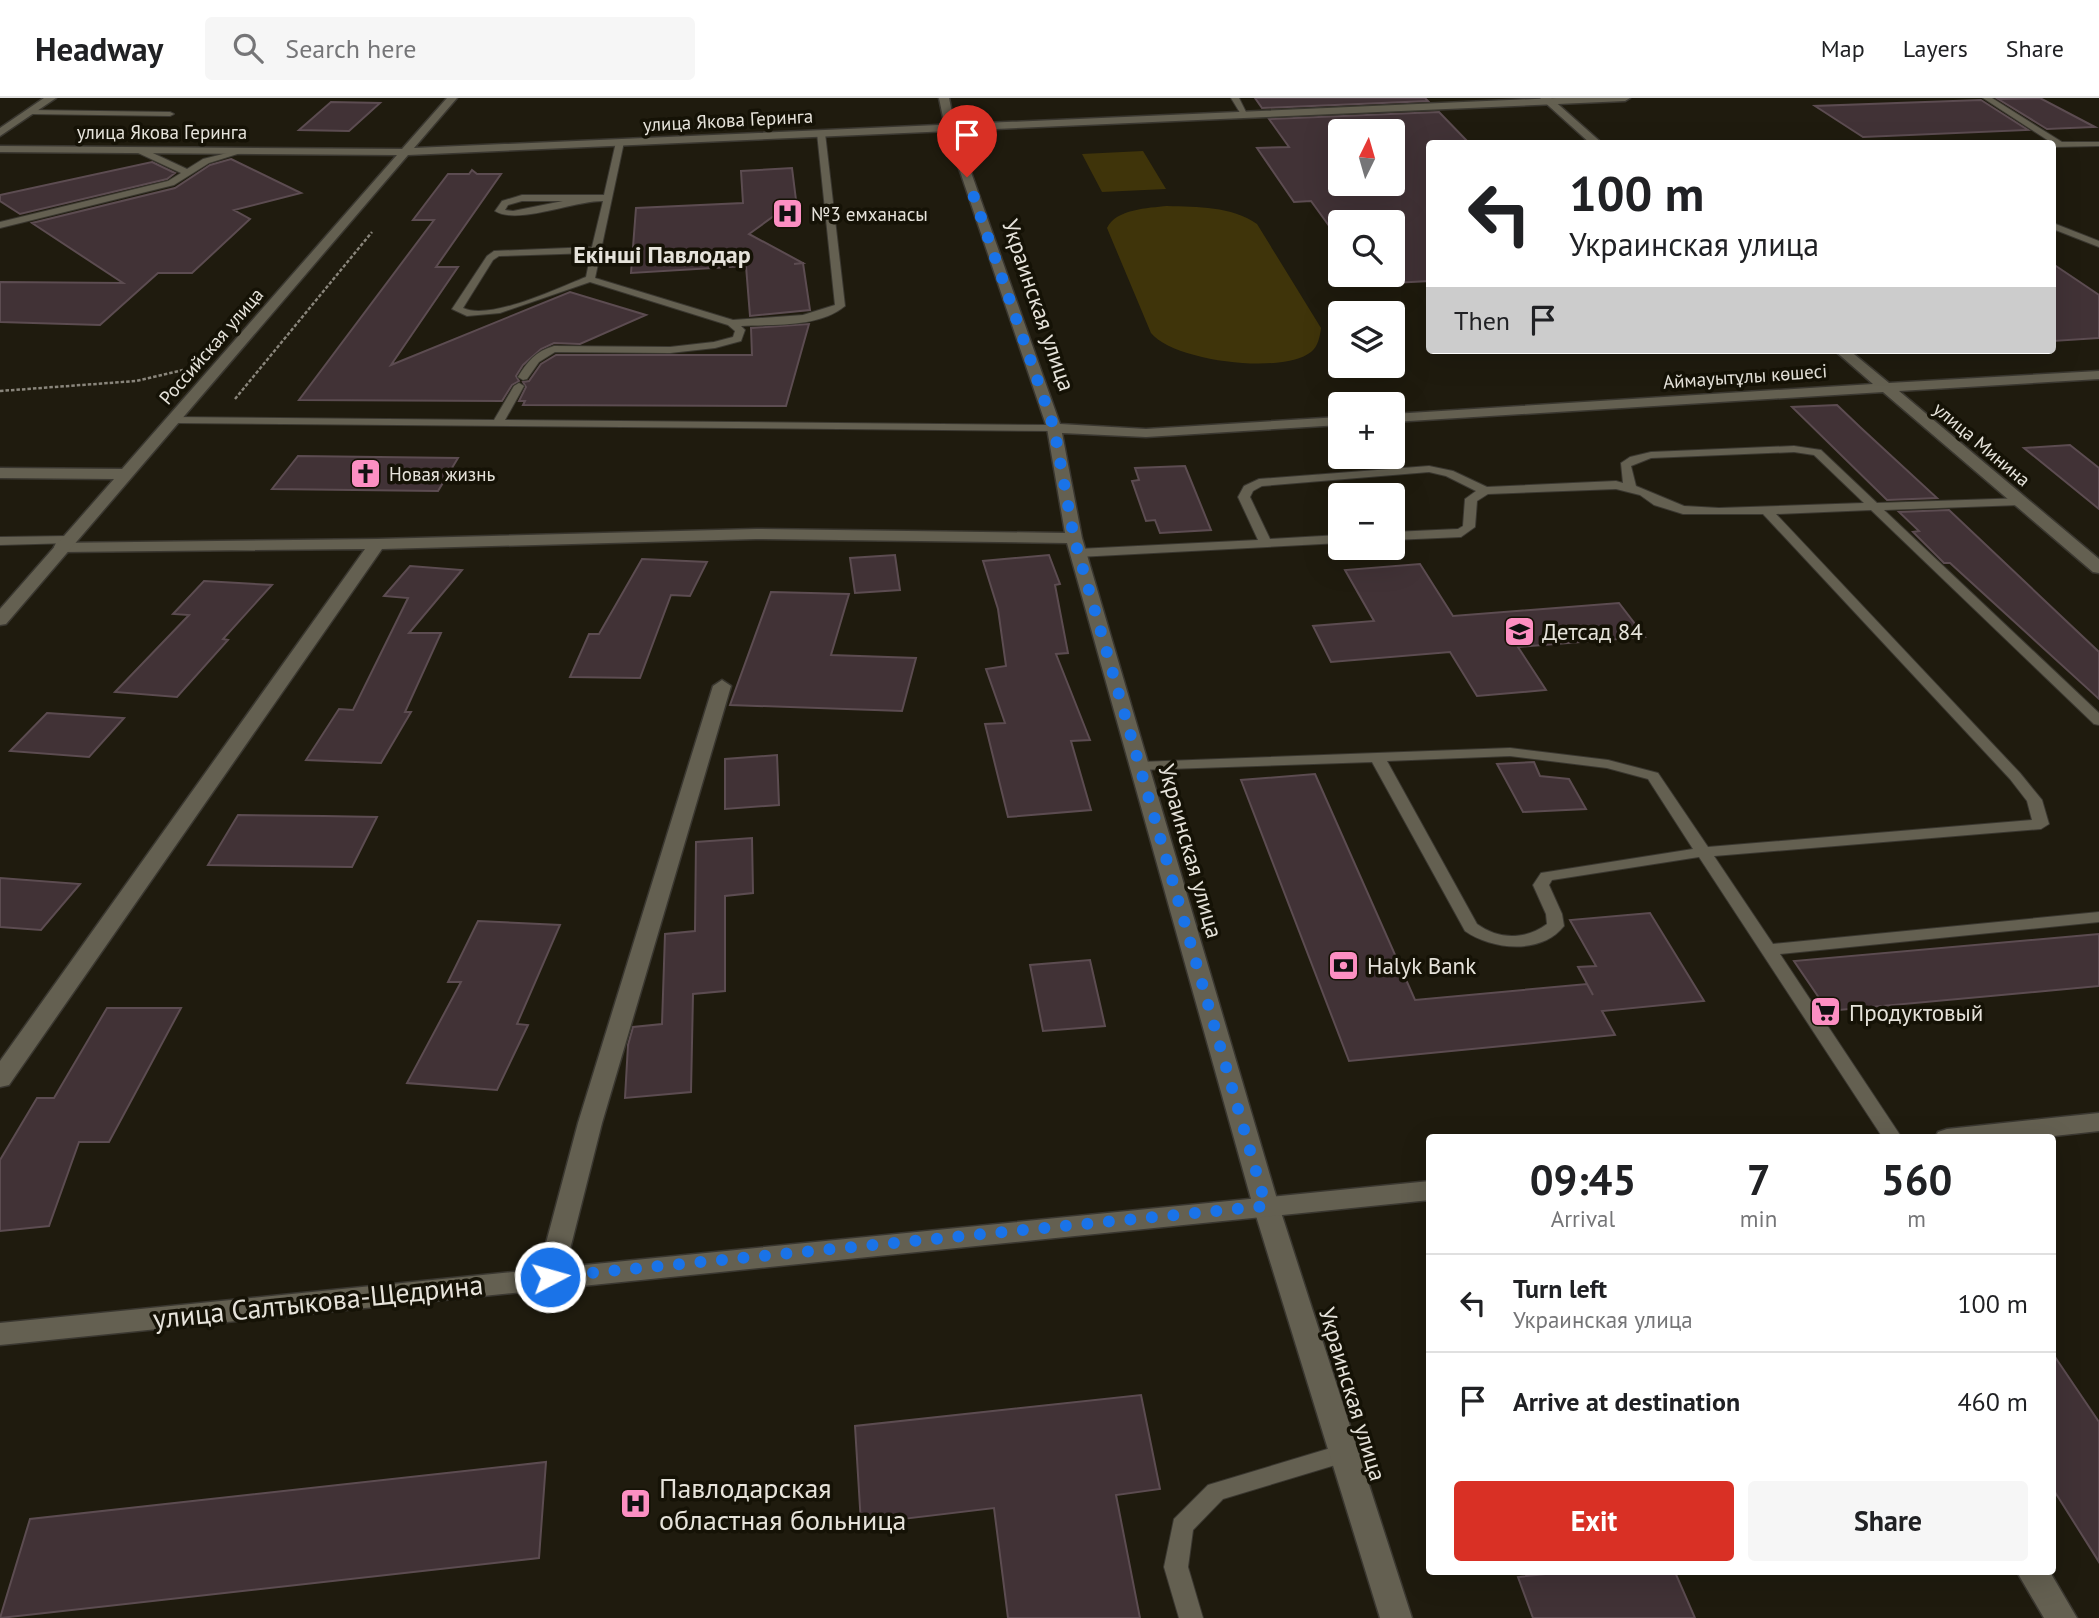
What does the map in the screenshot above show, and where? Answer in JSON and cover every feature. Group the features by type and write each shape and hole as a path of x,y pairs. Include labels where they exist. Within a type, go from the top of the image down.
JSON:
{"street":[{"path":"0,132 51,98"},
{"name":"Российская улица","path":"0,620 452,98"},
{"name":"Украинская улица","path":"944,98 950,127 1054,428 1076,545 1139,766 1266,1206 1396,1618"},
{"name":"улица Якова Геринга","path":"0,149 403,152 1245,114 1455,101 1625,98"},
{"path":"1547,99 1593,140"},
{"name":"улица Минина","path":"1846,354 2099,568"},
{"name":"Аймауытұлы көшесі","path":"1405,417 2099,375"},
{"path":"1054,428 1146,433 1328,422"},
{"path":"0,473 125,474"},
{"path":"65,544 377,544 756,534 1076,545"},
{"path":"0,1079 377,544"},
{"path":"550,1277 590,1123 722,686"},
{"path":"1985,1134 2099,1122"},
{"name":"улица Салтыкова-Щедрина","path":"0,1334 1426,1190"},
{"path":"2035,1575 2061,1618"}],"lane":[{"path":"1235,98 1245,114"},
{"path":"1987,98 2049,140"},
{"path":"31,112 170,114"},
{"path":"596,250 498,253 490,258 457,309 467,315 491,313 590,279 733,323 817,316 832,312 840,306 821,133"},
{"path":"590,279 620,142"},
{"path":"2056,145 2099,144"},
{"path":"139,150 186,172"},
{"path":"0,225 161,186 178,180 186,172 206,161 243,150"},
{"path":"583,199 513,214 499,211 511,200 608,198"},
{"path":"2056,227 2099,244"},
{"path":"498,423 533,360 541,353 554,349 719,346 737,339 740,330 733,323"},
{"path":"173,420 1054,428"},
{"path":"1630,487 1625,466 1634,459 1651,455 1794,449 1817,452 2099,721"},
{"path":"1266,543 1244,497 1248,489 1259,483 1429,469 1449,473 1485,491"},
{"path":"1405,535 1461,533 1469,527 1471,499 1485,491 1616,485 1630,487 1658,502 1683,510 1766,510 2020,501"},
{"path":"1377,757 1472,927 1484,937 1505,942 1547,934 1556,926 1554,914 1541,885 1547,876 1704,852 2041,824 2034,800 2015,776 1766,510"},
{"path":"1076,545 1328,540"},
{"path":"0,541 65,544"},
{"path":"1139,766 1510,752 1608,764 1653,776 1890,1134"},
{"path":"1769,950 2099,917"},
{"path":"1191,1618 1176,1567 1182,1526 1216,1492 1344,1453"}],"path":[{"path":"217,421 292,333 373,231"},
{"path":"0,391 136,382 226,359"}],"shaded area":[{"path":"1143,151 1166,189 1102,192 1082,154"},
{"path":"1167,206 1225,211 1257,224 1321,328 1318,341 1311,352 1297,359 1277,363 1228,362 1181,351 1163,343 1151,333 1107,228 1125,213"}],"building":[{"path":"1255,98 1425,98 1428,101 1262,108"},
{"path":"2040,98 2095,127 2047,129 1998,99"},
{"path":"1981,100 2028,130 1863,137 1815,106"},
{"path":"331,102 380,103 349,131 299,130"},
{"path":"1439,112 1466,140 1426,140 1426,281 1405,282 1405,210 1328,210 1328,224 1311,201 1294,202 1257,148 1289,147 1269,119"},
{"path":"231,159 301,193 234,210 250,219 192,273 158,273 100,325 0,322 0,282 123,283 32,223 175,188 210,165"},
{"path":"152,162 175,173 167,179 20,214 0,201 0,195"},
{"path":"792,168 796,200 749,234 803,263 810,310 750,316 746,266 631,273 636,208 743,203 741,171"},
{"path":"472,170 477,174 501,174 436,267 458,267 391,365 570,292 646,315 580,344 554,343 541,349 523,365 516,376 519,381 512,385 502,401 299,400 434,220 413,220 448,174 469,174"},
{"path":"2056,266 2099,295 2099,338 2056,341"},
{"path":"809,324 786,406 523,405 525,401 519,401 526,387 523,382 529,381 541,364 556,355 752,355 751,328"},
{"path":"1837,405 1937,498 1887,500 1792,407"},
{"path":"2070,445 2099,468 2099,509 2024,448"},
{"name":"Новая жизнь","path":"298,456 458,458 438,491 272,489"},
{"path":"1185,466 1211,530 1160,533 1155,520 1146,521 1132,481 1139,480 1135,468"},
{"path":"1949,510 2099,652 2099,699 1950,563 1944,563 1913,532 1919,531 1899,512"},
{"path":"895,555 900,590 855,593 850,558"},
{"path":"1049,555 1060,584 1055,585 1068,653 1056,654 1090,740 1071,741 1091,810 1008,817 985,724 1005,723 986,669 1006,666 998,609 983,561"},
{"path":"642,559 707,562 690,596 671,595 640,678 570,677 589,634 599,634"},
{"path":"1420,564 1453,616 1619,603 1645,637 1518,647 1546,690 1477,696 1450,652 1331,662 1313,626 1374,621 1345,570"},
{"path":"410,566 462,570 409,633 441,633 405,712 411,712 381,763 306,760 339,709 353,710 408,598 384,596"},
{"path":"204,581 272,585 223,639 228,640 177,697 115,692 189,615 173,614"},
{"path":"771,592 849,594 831,655 916,658 902,711 730,705"},
{"path":"47,713 124,718 89,757 10,751"},
{"path":"777,755 779,805 725,809 725,759"},
{"path":"1534,762 1540,776 1569,779 1586,809 1523,812 1497,764"},
{"path":"1315,774 1415,1000 1587,984 1593,995 1578,967 1596,966 1570,920 1650,913 1704,1001 1602,1011 1615,1035 1349,1061 1241,780"},
{"path":"238,815 377,817 352,867 208,865"},
{"path":"752,838 753,893 725,896 725,991 693,994 691,1092 625,1098 628,1045 633,1027 662,1024 665,934 695,931 696,842"},
{"path":"0,878 80,884 41,930 0,927"},
{"path":"478,921 560,925 517,1024 528,1025 497,1090 407,1083 461,982 448,982"},
{"path":"2099,934 2099,986 1828,1011 1794,961"},
{"path":"1090,960 1105,1026 1043,1031 1030,965"},
{"path":"107,1008 181,1008 109,1142 79,1142 49,1226 0,1231 0,1160 37,1098 54,1098"},
{"path":"2056,1358 2099,1422 2099,1562 2056,1494"},
{"path":"1141,1395 1160,1489 1116,1495 1140,1618 1008,1618 994,1508 861,1524 855,1426"},
{"path":"546,1462 539,1558 0,1618 30,1519"},
{"path":"1676,1575 1695,1618 1533,1618 1518,1577"}],"place":[{"name":"№3 емханасы","path":"788,214"},
{"name":"Новая жизнь","path":"366,474"},
{"name":"Детсад 84","path":"1519,631"},
{"name":"Halyk Bank","path":"1344,965"},
{"name":"Продуктовый","path":"1826,1012"},
{"name":"Павлодарская областная больница","path":"636,1503"}],"district":[{"name":"Екінші Павлодар","path":"662,254"}],"route":[{"path":"550,1277 1266,1206 1074,538 1054,428 967,177"}]}
